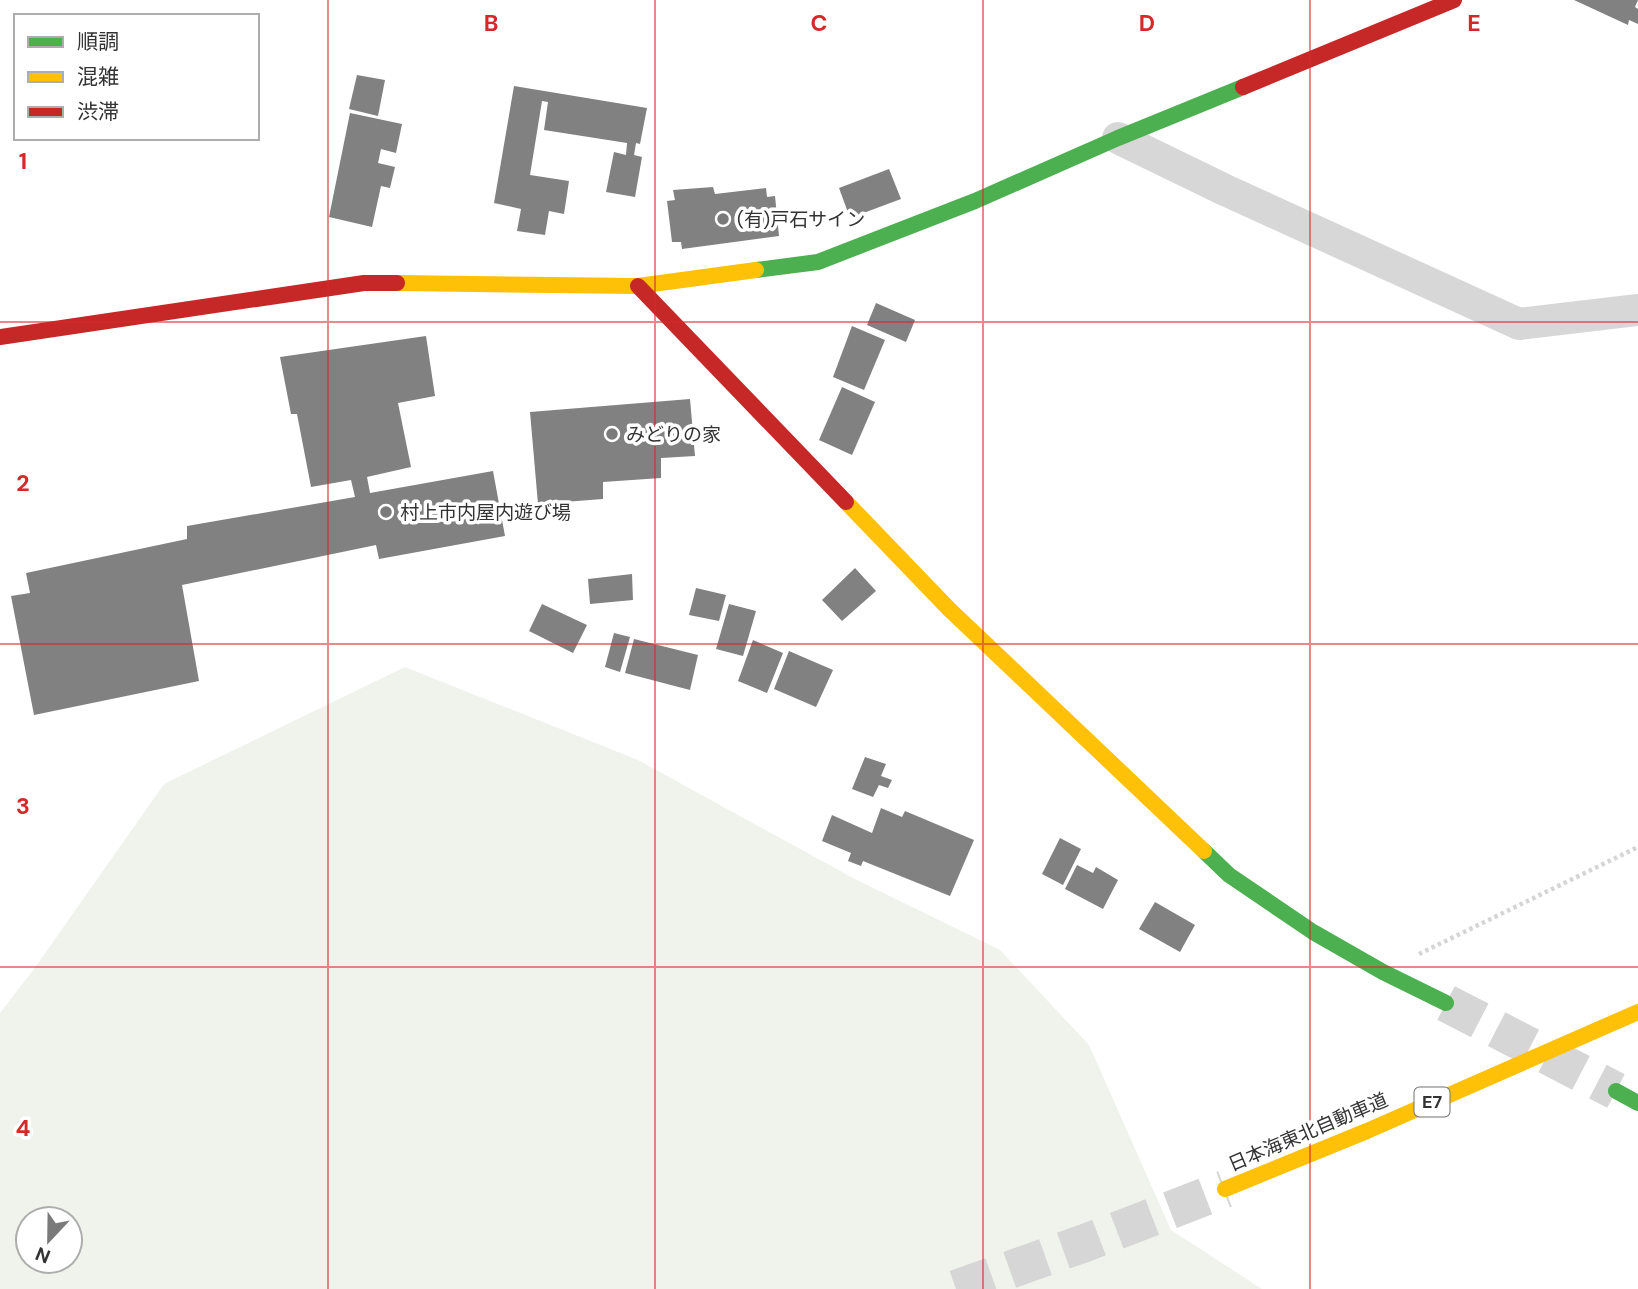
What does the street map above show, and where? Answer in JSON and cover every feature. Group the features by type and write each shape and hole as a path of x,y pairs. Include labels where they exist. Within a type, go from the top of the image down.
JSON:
{"main road":[{"path":"0,337 364,283 638,286 817,262 975,201 1118,138 1454,0"},
{"path":"638,286 949,609 1229,875 1312,932 1383,972 1446,1003"},
{"name":"日本海東北自動車道","path":"1225,1189 1380,1125 1638,1012"},
{"path":"1616,1091 1638,1103"}],"street":[{"path":"1118,138 1225,190 1519,324 1638,310"}],"path":[{"path":"1383,972 1638,848"}],"shaded area":[{"path":"405,667 638,760 853,878 1000,950 1089,1045 1171,1230 1262,1289 0,1289 0,1013 164,784"}],"building":[{"path":"1574,0 1638,0 1635,7 1638,9 1638,24 1629,20 1628,25"},
{"path":"357,75 385,80 378,116 349,109"},
{"path":"514,86 647,108 640,144 636,143 634,155 642,157 635,197 606,192 614,152 626,155 627,143 544,130 548,102 542,101 530,175 569,181 564,214 549,211 545,235 517,231 521,209 494,203"},
{"path":"350,113 402,124 396,153 381,149 378,163 395,167 390,188 381,186 372,227 329,217"},
{"path":"889,169 901,199 850,218 839,188"},
{"name":"(有)戸石サイン","path":"713,187 715,194 766,188 767,197 775,196 779,236 682,249 681,242 672,242 667,201 675,200 673,190"},
{"path":"876,303 915,320 906,342 867,325"},
{"path":"852,326 885,340 864,390 833,377"},
{"name":"村上市内屋内遊び場","path":"426,336 435,396 398,403 411,467 367,477 370,493 493,471 505,536 379,559 376,545 182,585 199,681 34,715 11,596 30,593 26,573 187,539 187,526 355,497 351,480 311,487 297,414 291,414 280,357"},
{"path":"842,387 875,402 852,455 819,440"},
{"name":"みどりの家","path":"690,399 695,456 661,458 661,478 603,482 603,499 538,504 530,412"},
{"path":"855,568 876,591 842,621 822,600"},
{"path":"632,574 633,600 590,604 588,579"},
{"path":"696,588 726,595 719,621 689,615"},
{"path":"542,604 587,625 573,653 529,631"},
{"path":"729,604 756,611 743,656 716,649"},
{"path":"614,633 630,637 620,672 605,667"},
{"path":"634,639 698,655 690,690 625,673"},
{"path":"753,640 783,653 767,693 738,681"},
{"path":"789,651 833,670 816,707 774,689"},
{"path":"865,757 886,764 881,776 892,780 888,788 879,785 873,797 852,789"},
{"path":"881,808 902,817 905,811 974,840 950,896 863,861 861,866 848,861 851,853 822,841 832,815 872,833"},
{"path":"1060,838 1081,849 1063,885 1042,874"},
{"path":"1077,865 1093,873 1096,867 1118,880 1103,909 1065,889"},
{"path":"1155,902 1195,925 1180,952 1139,929"}],"tunnel":[{"path":"1446,1003 1616,1091"},
{"path":"956,1289 1225,1189"}],"traffic: fast":[{"path":"756,270 818,262 975,201 1243,87"},
{"path":"1204,851 1229,875 1313,932 1383,972 1446,1003"},
{"path":"1616,1091 1638,1103"}],"traffic: slow":[{"path":"397,283 638,286 756,270"},
{"path":"846,502 949,609 1204,851"},
{"path":"1225,1189 1367,1131 1638,1012"}],"traffic: jam":[{"path":"1243,87 1454,0"},
{"path":"0,337 364,283 397,283"},
{"path":"638,286 846,502"}],"place":[{"name":"(有)戸石サイン","path":"723,219"},
{"name":"みどりの家","path":"612,434"},
{"name":"村上市内屋内遊び場","path":"386,512"}]}
